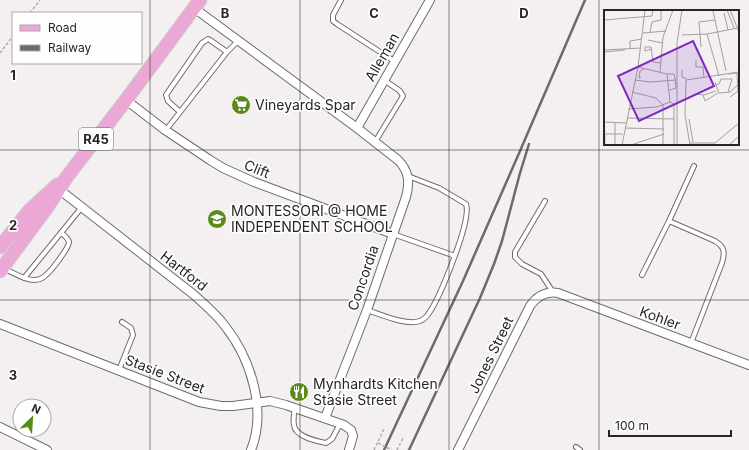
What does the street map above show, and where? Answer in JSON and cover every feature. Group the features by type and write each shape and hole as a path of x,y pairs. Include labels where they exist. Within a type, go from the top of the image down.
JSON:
{"main road":[{"name":"R45","path":"1,270 48,206 60,184 126,100 197,4"},
{"name":"R45","path":"0,247 29,211 60,184"}],"street":[{"name":"Alleman","path":"357,128 430,0"},
{"path":"197,4 238,40 398,160 404,166 408,176"},
{"name":"Clift","path":"126,100 165,130 210,160 238,175 393,234"},
{"name":"Concordia","path":"325,418 367,310 406,197 408,176"},
{"name":"Hartford","path":"60,184 82,207 193,294 211,310 232,334 248,367 256,402 258,421 251,450"},
{"name":"Kohler","path":"553,292 749,365"},
{"name":"Jones Street","path":"458,450 530,306 537,297 553,292"},
{"name":"Stasie Street","path":"0,324 199,402 221,406 233,406 270,401 340,424"},
{"path":"340,424 347,427 352,433 352,442 349,450"},
{"path":"0,427 47,450"}],"lane":[{"path":"341,0 333,15 333,21 394,61"},
{"path":"180,112 168,101 166,95 200,46 208,39 227,52"},
{"path":"165,130 238,40"},
{"path":"375,142 403,96 400,91 384,80"},
{"path":"642,275 694,166"},
{"path":"367,310 390,318 416,322 421,320 431,311 452,266 462,235 467,210 466,204 439,188 408,176"},
{"path":"545,201 515,252 515,256 522,264 541,274 553,292"},
{"path":"24,278 82,207"},
{"path":"669,221 715,241 722,246 724,252 722,263 691,343"},
{"path":"1,270 35,280 47,275 68,245 67,238 61,233"},
{"path":"393,234 455,256"},
{"path":"118,370 133,334 131,328 122,322"},
{"path":"295,408 294,426 296,431 306,437 323,442 329,442 340,424"},
{"path":"576,446 580,450"}],"path":[{"path":"31,12 40,0"},
{"path":"0,53 12,37"},
{"path":"374,450 384,429"},
{"path":"397,450 403,438"},
{"path":"378,443 392,450"}],"railway":[{"path":"384,450 463,281 585,0"},
{"path":"409,450 480,298 494,264 502,241 529,144"}],"place":[{"name":"Vineyards Spar","path":"241,105"},
{"name":"MONTESSORI @ HOME INDEPENDENT SCHOOL","path":"217,219"},
{"name":"Mynhardts Kitchen Stasie Street","path":"299,392"}]}
